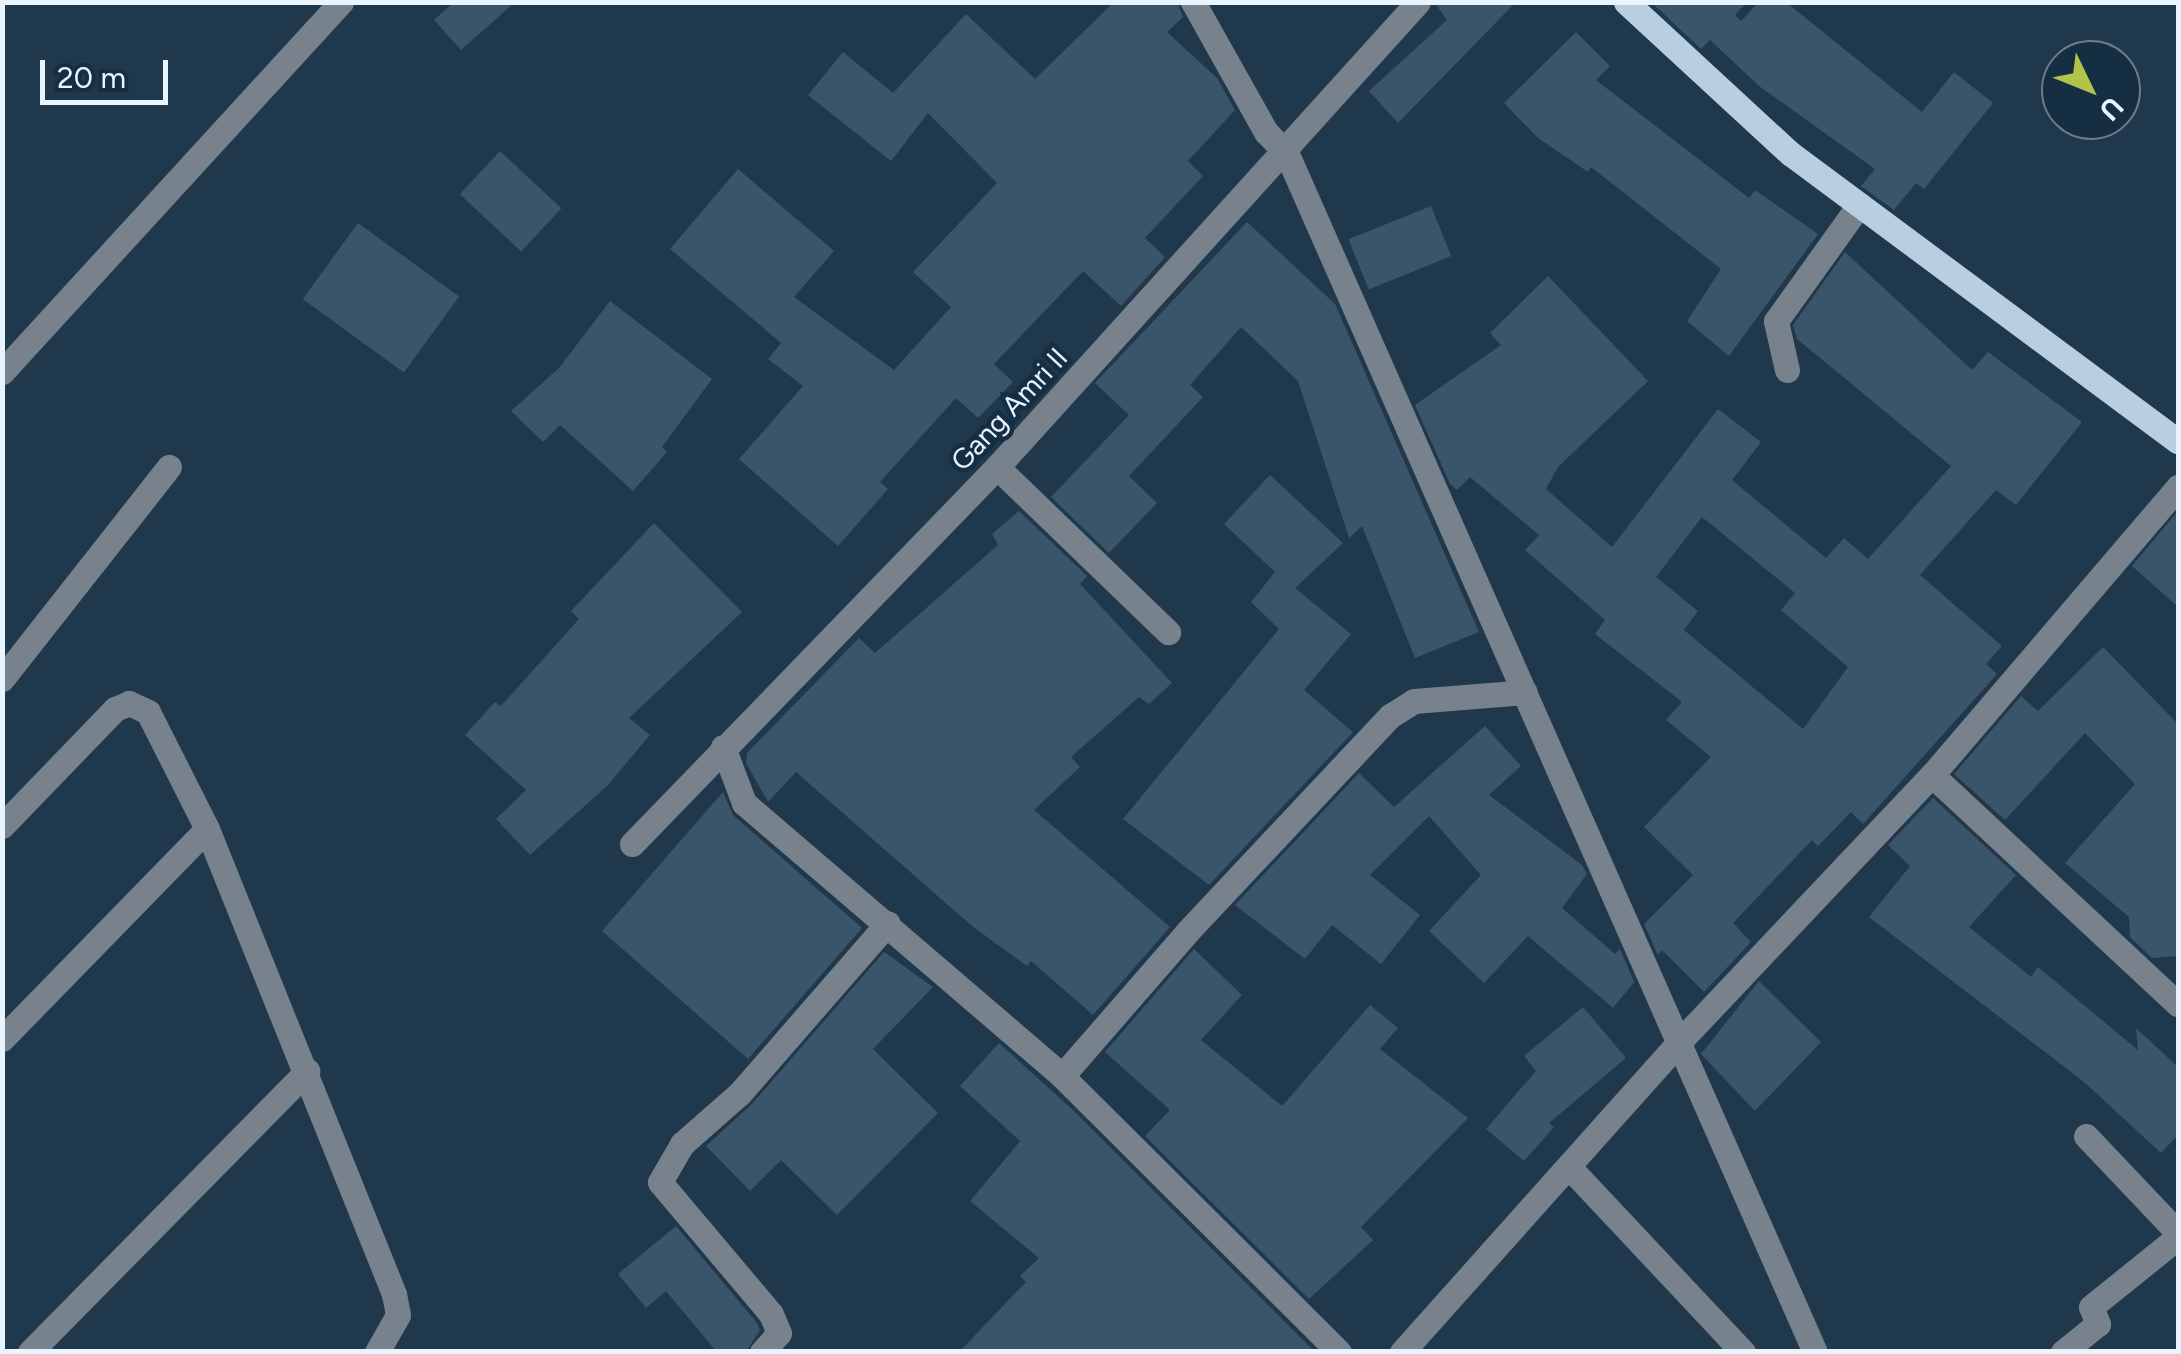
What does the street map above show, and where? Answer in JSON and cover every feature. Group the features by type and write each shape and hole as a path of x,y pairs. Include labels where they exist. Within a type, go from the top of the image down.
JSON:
{"main road":[{"path":"1626,2 1791,154 2178,441"}],"street":[{"path":"2,372 341,2"},
{"path":"1193,2 1266,132 1287,154 1682,1039 1815,1352"},
{"name":"Gang Amri II","path":"632,844 996,467 1287,154 1418,2"},
{"path":"1787,370 1776,321 1859,205"},
{"path":"2,679 169,467"},
{"path":"996,467 1168,632"},
{"path":"1402,1352 1682,1039 1932,774 2178,487"},
{"path":"1062,1076 1188,930 1390,716 1414,701 1525,692"},
{"path":"2,826 106,716 128,703 148,712 207,829 394,1294 398,1316 377,1352"},
{"path":"723,747 744,804 888,923 1062,1076 1339,1352"},
{"path":"1932,774 2178,1004"},
{"path":"2,1039 207,829"},
{"path":"762,1352 778,1333 772,1314 660,1182 682,1144 740,1094 888,923"},
{"path":"30,1352 307,1071"},
{"path":"2063,1352 2098,1324 2091,1307 2178,1235 2086,1136"},
{"path":"1570,1168 1743,1352"}],"building":[{"path":"454,2 515,2 461,50 434,20"},
{"path":"1114,2 1177,2 1183,17 1167,32 1217,78 1235,110 1188,161 1203,176 1145,238 1165,257 1121,306 1083,271 994,364 1013,382 978,418 956,398 880,482 888,489 838,546 739,459 803,386 768,359 781,343 670,249 738,169 834,251 794,297 894,370 951,307 913,272 997,183 928,113 891,161 808,95 843,52 893,93 966,14 1035,79"},
{"path":"1434,2 1516,2 1398,123 1369,91 1447,20"},
{"path":"1651,2 1747,2 1735,15 1741,21 1759,2 1786,2 1922,112 1954,72 1993,103 1924,189 1916,183 1894,210 1861,186 1875,169 1759,86 1710,40 1701,49"},
{"path":"1576,32 1610,66 1596,80 1749,198 1755,190 1818,234 1729,356 1687,321 1721,269 1591,167 1588,172 1538,138 1504,103"},
{"path":"500,151 561,208 521,251 460,194"},
{"path":"1431,206 1451,256 1369,289 1348,239"},
{"path":"1247,222 1335,304 1479,632 1415,658 1362,526 1349,538 1298,381 1241,327 1190,385 1203,397 1129,476 1157,503 1109,553 1051,497 1129,415 1095,383"},
{"path":"358,223 459,296 404,373 303,299"},
{"path":"1845,252 1972,370 1988,352 2082,422 2016,505 1996,490 1920,575 2002,646 1986,664 1997,674 1863,824 1851,812 1818,846 1812,840 1733,923 1751,942 1704,992 1662,950 1658,955 1644,924 1693,875 1644,827 1711,757 1666,720 1682,702 1595,634 1605,620 1525,550 1539,535 1470,477 1457,490 1450,484 1415,405 1501,345 1490,333 1548,276 1648,381 1558,467 1546,489 1612,547 1718,409 1761,442 1732,480 1826,558 1844,538 1868,559 1951,466 1797,339 1793,325","holes":["1702,517 1795,593 1781,610 1848,667 1803,729 1684,630 1698,611 1656,577"]},
{"path":"610,301 712,379 662,447 667,452 633,491 560,425 543,442 511,411 559,368"},
{"path":"1270,475 1343,543 1295,588 1351,634 1304,690 1353,732 1209,885 1123,819 1279,629 1251,602 1275,572 1224,524"},
{"path":"1019,511 1087,576 1080,584 1172,683 1149,704 1139,697 1071,757 1080,767 1034,810 1170,927 1093,1015 1031,961 1027,966 972,926 796,772 768,802 746,763 747,753 859,638 875,653 998,545 992,534"},
{"path":"2178,511 2178,607 2132,566"},
{"path":"654,523 742,612 629,718 650,735 608,785 530,855 496,819 526,790 465,735 495,702 501,706 579,619 571,611"},
{"path":"2103,647 2178,724 2178,956 2152,958 2130,937 2129,917 2065,863 2135,784 2085,733 2005,820 1954,774 2021,696 2038,711"},
{"path":"1485,726 1521,766 1489,795 1582,865 1587,874 1562,908 1615,954 1620,949 1634,982 1613,1008 1528,936 1484,983 1429,931 1481,875 1429,816 1370,875 1420,915 1381,964 1332,925 1305,959 1235,905 1359,773 1394,807"},
{"path":"723,792 733,815 862,928 748,1059 602,931"},
{"path":"1933,798 2016,875 1969,927 2031,977 2038,967 2138,1050 2136,1028 2178,1067 2178,1135 2161,1153 2084,1082 1869,917 1910,866 1888,845"},
{"path":"1194,949 1242,995 1201,1040 1282,1106 1370,1005 1398,1028 1380,1049 1468,1118 1361,1227 1373,1240 1309,1299 1145,1136 1170,1110 1105,1052"},
{"path":"884,952 933,987 873,1049 938,1113 837,1215 781,1160 750,1191 706,1146 752,1104"},
{"path":"1759,981 1821,1042 1755,1111 1701,1054"},
{"path":"1583,1007 1626,1058 1549,1123 1554,1127 1524,1161 1486,1129 1536,1071 1524,1056"},
{"path":"999,1043 1074,1111 1315,1352 959,1352 1026,1282 1020,1276 1039,1258 970,1201 1020,1141 960,1086"},
{"path":"676,1226 757,1323 760,1330 746,1352 717,1352 666,1291 646,1308 618,1274"}]}
